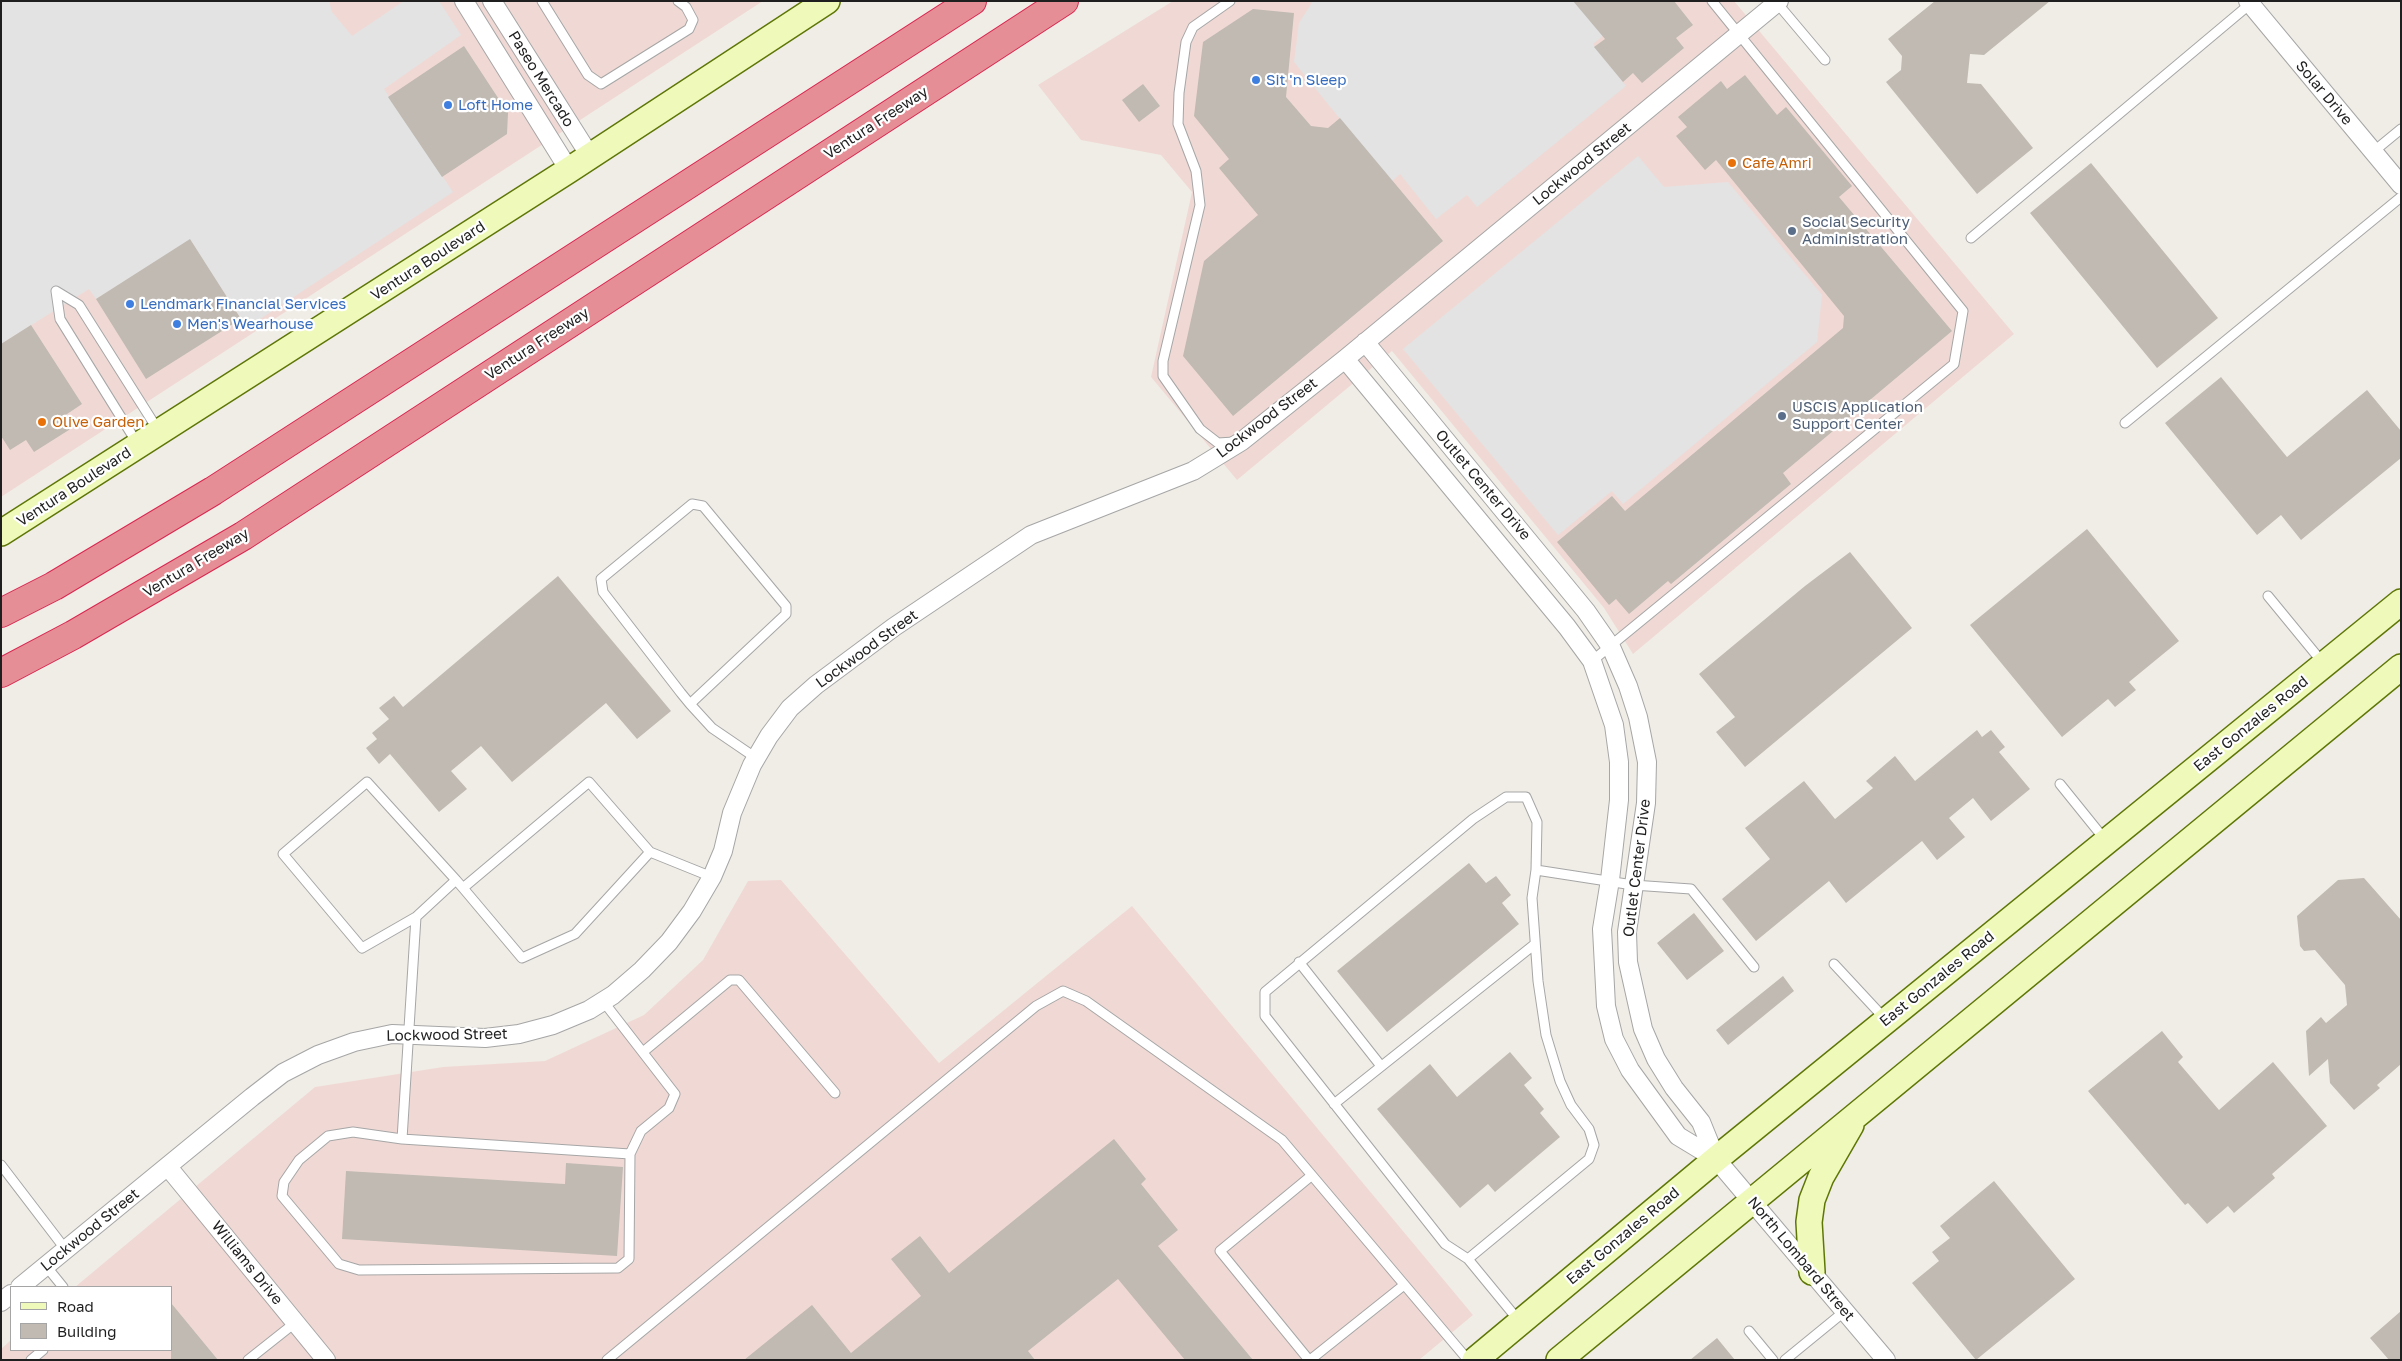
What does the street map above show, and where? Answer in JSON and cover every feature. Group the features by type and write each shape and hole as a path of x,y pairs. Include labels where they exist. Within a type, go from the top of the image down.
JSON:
{"highway":[{"path":"1,613 54,586 213,491 972,1"},
{"name":"Ventura Freeway","path":"1,673 72,636 243,536 1064,1"}],"main road":[{"name":"Ventura Boulevard","path":"1,533 569,170 826,1"},
{"name":"East Gonzales Road","path":"1475,1360 1716,1159 2401,602"},
{"path":"1559,1360 1751,1200 2401,667"},
{"path":"1812,1272 1809,1222 1812,1200 1821,1177 1858,1113"}],"street":[{"name":"Paseo Mercado","path":"464,1 569,170"},
{"name":"Paseo Mercado","path":"492,1 590,156"},
{"name":"Lockwood Street","path":"21,1286 283,1073 318,1055 354,1042 392,1034 485,1038 520,1034 553,1025 604,1001 642,970 669,942 692,911 712,877 723,851 732,813 746,777 756,758 769,736 790,708 816,685 886,632 1031,534 1192,471 1242,441 1778,2"},
{"name":"Solar Drive","path":"2249,2 2401,185"},
{"name":"Outlet Center Drive","path":"1365,342 1586,611 1611,647 1638,717 1647,762 1646,803 1627,932 1628,962 1643,1029 1656,1059 1674,1088 1701,1122 1716,1159"},
{"name":"Outlet Center Drive","path":"1344,359 1567,627 1592,661 1614,725 1619,762 1619,800 1610,880 1602,929 1606,1006 1614,1039 1641,1088 1678,1136 1716,1159"},
{"name":"North Lombard Street","path":"1716,1159 1886,1360"},
{"name":"Williams Drive","path":"168,1167 326,1360"}],"lane":[{"path":"542,1 588,75 601,84 690,29 693,20 686,7 678,1"},
{"path":"1230,1 1193,28 1186,42 1179,93 1178,124 1196,171 1200,205 1163,361 1163,376 1200,429 1218,443 1242,441"},
{"path":"1592,661 1954,364 1963,311 1712,1"},
{"path":"1778,2 1825,60"},
{"path":"1972,238 2249,2"},
{"path":"2373,152 2401,129"},
{"path":"2125,423 2401,197"},
{"path":"138,446 60,319 56,291 79,305 160,432"},
{"path":"690,704 786,614 786,606 704,506 692,504 601,579 603,592 690,704 712,728 756,758"},
{"path":"2268,596 2324,664"},
{"path":"456,880 416,917 362,948 283,854 367,782 456,880 522,958 575,934 650,852"},
{"path":"463,888 589,782 650,852 712,877"},
{"path":"2060,784 2106,841"},
{"path":"1468,1259 1589,1159 1594,1145 1589,1129 1571,1105 1560,1081 1546,1035 1535,944 1532,898 1536,870 1537,822 1526,797 1506,797 1473,819 1265,992 1265,1016 1445,1244 1468,1259 1520,1322"},
{"path":"1536,870 1633,885 1691,889 1754,967"},
{"path":"402,1139 407,1034 416,917"},
{"path":"1334,1104 1535,944"},
{"path":"1299,962 1382,1066"},
{"path":"1834,964 1886,1020"},
{"path":"643,1052 730,980 739,980 835,1093"},
{"path":"607,1360 1036,1006 1063,991 1086,1001 1282,1140 1468,1360"},
{"path":"604,1001 675,1094 669,1108 641,1131 630,1154 629,1259 618,1268 359,1270 339,1264 282,1196 284,1182 299,1160 328,1136 353,1132 402,1139 630,1154"},
{"path":"1,1165 66,1250"},
{"path":"1312,1176 1220,1250 1309,1360 1404,1285"},
{"path":"46,1266 62,1286"},
{"path":"1785,1360 1845,1311"},
{"path":"248,1360 296,1322"},
{"path":"1749,1331 1773,1360"},
{"path":"31,1360 42,1351"}],"shaded area":[{"path":"1,1 763,1 1,497"},
{"path":"1,1 329,1 332,12 352,36 404,1 439,1 461,35 384,89 453,192 248,327 190,240 96,299 89,289 1,344"},
{"path":"1173,1 1734,1 2014,334 1633,654 1604,608 1392,351 1237,480 1151,377 1192,192 1161,155 1081,140 1038,85"},
{"path":"1313,1 1577,1 1604,35 1593,44 1626,86 1477,207 1467,195 1436,219 1400,174 1391,182 1294,62 1299,23"},
{"path":"1638,156 1664,187 1728,182 1822,295 1817,342 1623,504 1612,491 1558,535 1403,349"},
{"path":"781,880 939,1063 1132,906 1473,1315 1419,1360 1,1360 1,1349 10,1341 10,1351 172,1351 172,1286 76,1286 315,1087 443,1067 545,1061 644,1015 703,960 748,881"}],"building":[{"path":"1573,1 1674,1 1693,25 1676,38 1684,48 1642,83 1633,73 1623,82 1594,47 1605,39"},
{"path":"1935,1 2050,1 1984,55 1970,54 1967,83 1981,84 2033,148 1977,194 1886,82 1901,70 1902,56 1888,39"},
{"path":"1253,9 1294,13 1286,97 1311,126 1328,128 1340,118 1443,241 1233,416 1183,356 1204,261 1258,215 1219,168 1229,159 1194,116 1203,42"},
{"name":"Loft Home","path":"464,46 508,113 507,134 442,177 388,97"},
{"path":"1745,75 1777,115 1786,107 1852,186 1839,197 1952,331 1783,473 1791,484 1671,584 1668,581 1629,614 1616,599 1609,605 1557,542 1612,496 1625,511 1843,328 1844,316 1716,160 1705,170 1676,136 1687,127 1678,117 1721,81 1727,89"},
{"path":"1143,84 1160,106 1139,122 1122,100"},
{"path":"2091,163 2218,318 2157,368 2030,213"},
{"path":"190,239 241,319 146,379 96,299"},
{"path":"31,325 82,404 64,416 72,428 34,452 26,440 10,450 1,436 1,344"},
{"path":"2221,377 2287,457 2367,390 2401,431 2401,458 2301,540 2281,515 2257,535 2165,423"},
{"path":"2087,529 2179,641 2129,682 2136,690 2115,707 2108,699 2062,737 1970,625"},
{"path":"1850,552 1912,628 1745,767 1716,732 1735,717 1699,674 1805,586"},
{"path":"558,576 671,711 637,739 606,703 512,782 481,746 451,771 467,789 439,812 390,754 379,764 366,748 377,739 372,733 389,719 379,708 394,696 403,707"},
{"path":"1977,730 1982,737 1991,730 2005,747 1999,752 2030,789 1991,821 1973,798 1949,818 1965,837 1937,860 1922,841 1846,903 1829,881 1756,941 1722,899 1770,859 1745,828 1804,781 1835,819 1873,788 1866,781 1895,756 1915,781"},
{"path":"1469,863 1486,883 1496,876 1511,895 1502,903 1519,924 1387,1032 1337,971"},
{"path":"2364,878 2401,920 2401,1064 2377,1085 2380,1088 2354,1110 2330,1083 2328,1059 2309,1076 2306,1031 2321,1017 2326,1023 2347,1005 2345,985 2315,950 2304,951 2300,946 2297,916 2338,880"},
{"path":"1694,913 1724,951 1687,980 1657,943"},
{"path":"1783,976 1794,991 1728,1045 1716,1030"},
{"path":"2162,1031 2183,1057 2178,1062 2219,1110 2273,1062 2327,1126 2272,1174 2275,1178 2234,1213 2228,1206 2207,1224 2188,1203 2185,1205 2088,1091"},
{"path":"1510,1052 1532,1078 1524,1085 1544,1109 1540,1113 1560,1137 1495,1192 1488,1184 1460,1208 1377,1109 1430,1064 1457,1097"},
{"path":"1114,1139 1146,1179 1141,1184 1178,1230 1158,1246 1253,1360 1185,1360 1118,1279 1028,1351 1035,1360 744,1360 812,1305 851,1353 921,1296 891,1259 920,1236 949,1273"},
{"path":"566,1163 623,1167 617,1256 342,1239 346,1171 565,1184"},
{"path":"1994,1181 2075,1279 1976,1360 1912,1283 1939,1261 1932,1252 1950,1238 1940,1226"},
{"path":"172,1304 218,1360 171,1360 172,1351"},
{"path":"2401,1311 2401,1360 2389,1360 2370,1338"},
{"path":"1717,1338 1735,1360 1690,1360"}],"place":[{"name":"Sit 'n Sleep","path":"1256,80"},
{"name":"Loft Home","path":"448,105"},
{"name":"Cafe Amri","path":"1732,163"},
{"name":"Social Security Administration","path":"1792,231"},
{"name":"Lendmark Financial Services","path":"130,304"},
{"name":"Men's Wearhouse","path":"177,324"},
{"name":"USCIS Application Support Center","path":"1782,416"},
{"name":"Olive Garden","path":"42,422"}]}
